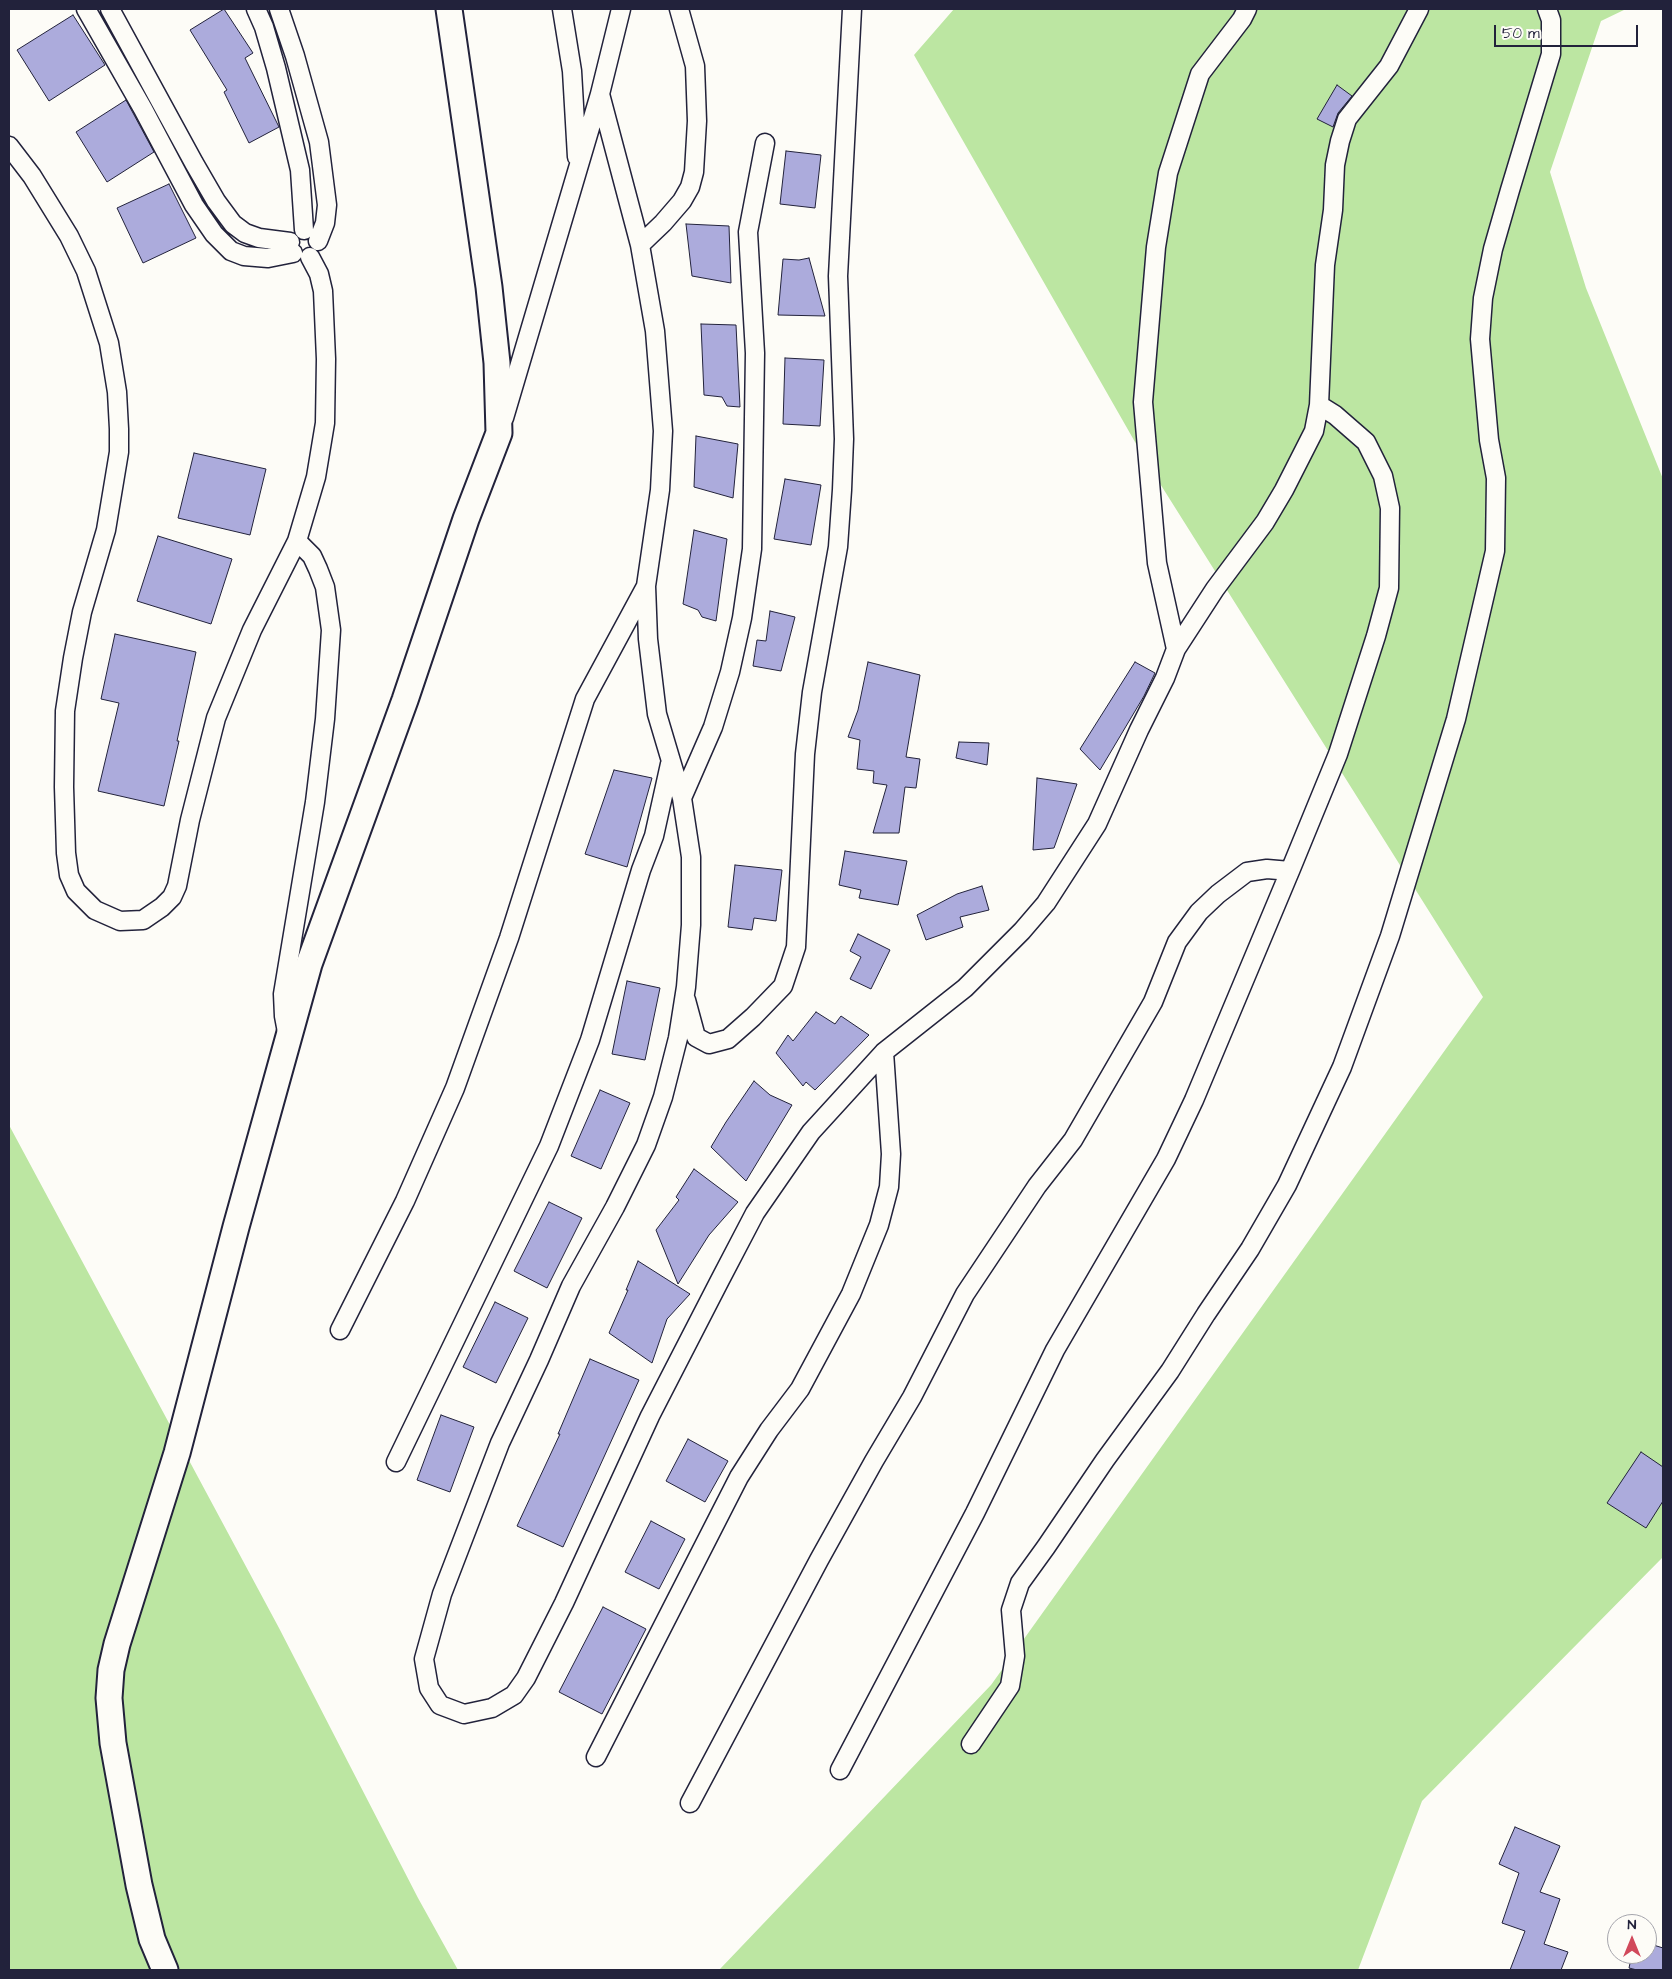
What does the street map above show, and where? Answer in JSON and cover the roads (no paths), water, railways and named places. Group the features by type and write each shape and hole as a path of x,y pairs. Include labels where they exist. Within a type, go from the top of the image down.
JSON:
{"main road":[{"path":"165,1970 152,1939 139,1885 110,1722 109,1698 117,1644 177,1453 228,1256 309,964 405,700 466,519 499,433 498,363 490,287 448,9"}],"street":[{"path":"86,9 194,205 214,234 231,251 244,256 268,258 303,245 325,223 327,205 319,142 298,64 279,9"},
{"path":"110,9 216,202 233,224 245,233 259,238 303,245"},
{"path":"9,146 32,176 69,236 86,271 109,343 116,392 119,444 113,495 100,554 82,612 65,711 66,853 69,875 76,891 95,910 120,921 143,920 162,907 172,897 177,886 190,820 216,718 252,630 297,541 316,477 324,423 326,360 324,291 319,274 303,245 303,191 294,145 276,68 264,26 256,9"},
{"path":"562,9 572,71 578,168"},
{"path":"499,433 600,94 621,9"},
{"path":"640,245 664,223 682,202 694,172 697,121 695,66 679,9"},
{"path":"684,994 696,1038 709,1044 728,1039 753,1017 783,986 796,947 804,754 812,692 838,547 842,490 844,439 838,276 852,9"},
{"path":"1176,649 1157,563 1143,402 1156,247 1168,173 1200,74 1248,9"},
{"path":"600,94 640,245 655,331 664,431 660,490 646,586 648,639 657,714 682,798 691,857 691,925 678,1038 663,1097 646,1145 615,1207 571,1286 540,1360 500,1443 442,1594 424,1659 429,1688 440,1705 464,1714 492,1708 514,1695 526,1678 564,1603 650,1416 755,1213 811,1132 884,1052 965,988 1022,931 1046,903 1097,824 1139,730 1165,678 1176,649 1215,589 1265,522 1284,490 1314,431 1319,405 1325,264 1333,210 1334,165 1347,119 1389,66 1419,9"},
{"path":"971,1744 1010,1686 1015,1656 1011,1610 1020,1583 1105,1460 1170,1371 1250,1249 1287,1185 1342,1067 1390,936 1456,719 1495,551 1496,478 1489,440 1480,339 1483,298 1503,215 1550,54 1550,20 1548,9"},
{"path":"120,69 136,57"},
{"path":"294,145 319,142"},
{"path":"682,798 713,728 730,672 742,618 752,549 755,353 748,232 765,143"},
{"path":"840,1770 975,1512 1055,1350 1166,1159 1194,1100 1338,754 1376,636 1389,588 1390,508 1383,476 1366,442 1319,405"},
{"path":"289,1037 284,1016 283,994 316,802 325,719 330,638 329,608 324,587 312,556 297,541"},
{"path":"340,1330 405,1201 455,1088 509,938 585,699 646,586"},
{"path":"396,1462 549,1146 590,1040 641,870 654,836 670,762"},
{"path":"690,1803 805,1585 912,1397 965,1294 1037,1186 1073,1140 1153,1002 1177,942 1198,912 1247,872 1267,869 1290,870"},
{"path":"596,1757 739,1477 800,1389 851,1294 879,1225 889,1187 891,1154 884,1052"}]}
